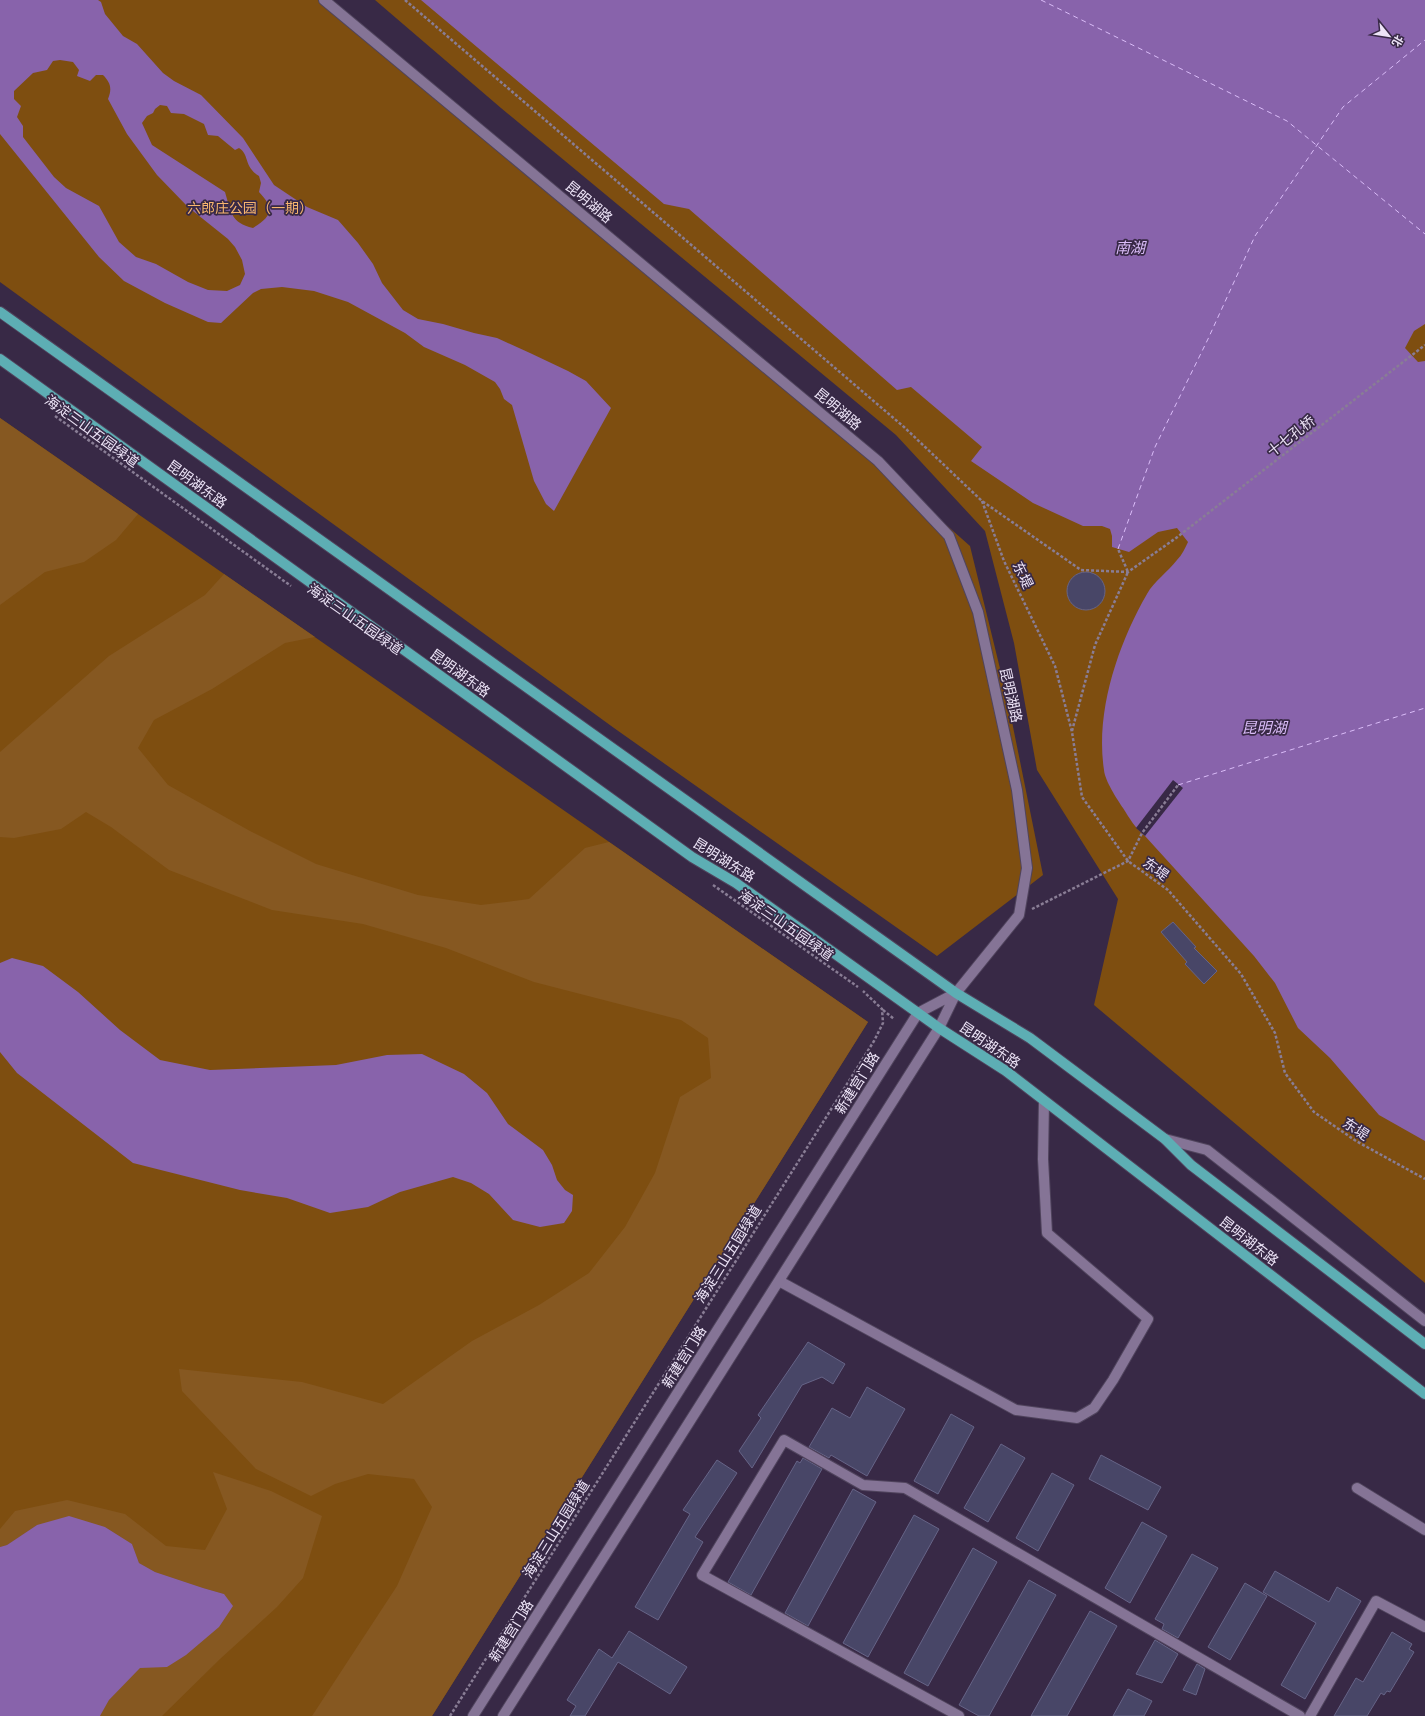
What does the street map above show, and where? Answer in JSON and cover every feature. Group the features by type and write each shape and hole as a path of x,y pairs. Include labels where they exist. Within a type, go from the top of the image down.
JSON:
{"main road":[{"name":"昆明湖东路","path":"0,312 956,993 1030,1038 1165,1139 1192,1165 1425,1344"},
{"name":"昆明湖东路","path":"0,359 692,857 736,883 939,1028 1006,1071 1425,1394"}],"street":[{"name":"昆明湖路","path":"324,0 878,461 949,536 978,612 1018,794 1027,868 1019,915 956,993"},
{"path":"918,1013 956,993"},
{"path":"503,1716 939,1028 956,993"},
{"name":"新建宫门路","path":"473,1716 918,1013"},
{"path":"779,1281 1016,1410 1077,1418 1094,1408 1113,1380 1148,1319 1047,1233 1044,1159 1044,1101"},
{"path":"1165,1139 1207,1150 1425,1321"},
{"path":"959,1716 702,1575 784,1440 863,1485 905,1488 1300,1716"},
{"path":"1357,1488 1425,1530"},
{"path":"1310,1716 1376,1601 1425,1628"}],"path":[{"path":"405,0 904,427 982,501 1081,570 1128,572"},
{"name":"十七孔桥","path":"1128,572 1176,538 1425,345"},
{"name":"海淀三山五园绿道","path":"50,412 296,590"},
{"name":"东堤","path":"982,501 1004,560 1055,666 1072,732 1082,797 1128,862 1168,890 1241,974 1275,1033 1285,1073 1314,1112 1356,1142 1425,1179"},
{"path":"1072,732 1095,645 1128,572 1118,549"},
{"path":"1019,915 1128,862 1142,833 1178,785"},
{"name":"海淀三山五园绿道","path":"450,1716 874,1041 883,1023 882,1009 863,991 708,882"},
{"path":"882,1009 894,1019"}],"green space":[{"name":"六郎庄公园（一期）","path":"0,0 324,0 809,403 970,546 1007,697 1043,875 937,956 614,728 0,282"},
{"path":"375,0 1425,0 1425,1283 1094,1005 1118,899 1037,770 1014,643 985,531 896,435 501,108"},
{"path":"0,418 868,1022 432,1716 0,1716"}],"shaded area":[{"path":"0,418 138,514 116,540 84,562 45,572 0,605"},
{"path":"224,574 315,637 285,643 212,689 154,720 138,748 168,785 250,831 316,864 418,895 481,905 529,899 585,848 609,842 868,1022 432,1716 312,1716 397,1586 432,1507 414,1479 368,1474 335,1484 311,1496 256,1469 182,1391 179,1369 302,1382 383,1404 472,1341 539,1305 589,1273 625,1227 655,1173 680,1097 711,1078 708,1038 681,1020 534,982 446,948 363,924 272,910 169,870 111,827 86,812 61,829 14,838 0,837 0,752 109,656 205,595"},
{"path":"213,1472 271,1491 322,1516 303,1578 277,1607 220,1659 162,1716 100,1716 109,1700 140,1667 167,1667 224,1594 155,1572 139,1563 132,1544 105,1527 37,1525 7,1545 0,1547 0,1529 15,1511 67,1500 125,1514 166,1546 205,1550 227,1509"}],"water":[{"path":"0,0 98,0 101,2 105,14 123,36 137,44 163,73 174,81 201,95 243,138 274,185 307,207 338,220 358,243 373,264 382,283 403,310 418,319 497,338 530,353 586,381 611,408 554,511 546,504 534,481 512,405 504,399 495,382 465,365 424,347 405,333 348,302 314,291 282,287 261,289 253,293 221,323 208,322 165,303 124,281 99,257 0,134","holes":["60,60 73,62 79,70 77,76 90,81 96,75 103,75 106,78 110,86 108,99 127,134 157,175 188,207 228,239 235,247 242,260 245,274 240,285 227,291 208,290 188,282 156,264 136,257 119,242 99,206 66,188 54,177 23,137 23,126 17,117 21,106 14,99 14,91 33,73 47,70 53,61","160,105 167,106 171,113 184,114 204,124 208,135 218,136 235,150 239,148 245,154 249,165 259,176 261,183 259,192 269,208 269,212 264,220 253,228 240,223 233,216 225,192 152,145 142,123 147,116 153,113"]},
{"name":"南湖","path":"421,0 1425,0 1425,324 1414,331 1405,348 1418,362 1425,361 1425,1141 1379,1115 1330,1058 1298,1028 1275,983 1254,956 1145,836 1135,827 1109,784 1104,770 1102,748 1106,702 1111,679 1127,634 1147,594 1153,585 1179,558 1188,542 1177,528 1158,532 1129,552 1112,547 1112,536 1110,529 1102,526 1083,526 1033,503 971,461 982,447 911,387 897,390 689,209 664,204"},
{"path":"12,958 43,966 78,992 120,1030 160,1060 210,1070 336,1065 387,1055 422,1054 464,1074 487,1093 508,1124 543,1150 552,1165 557,1180 565,1190 573,1195 572,1211 564,1223 540,1227 513,1220 489,1194 471,1183 453,1177 400,1192 368,1207 330,1213 287,1198 240,1190 133,1163 17,1073 0,1052 0,963"},
{"path":"69,1516 105,1527 132,1544 139,1563 155,1572 224,1594 233,1606 219,1627 186,1655 167,1667 140,1668 109,1700 100,1716 0,1716 0,1547 7,1545 37,1525"}],"pier":[{"path":"1173,780 1183,788 1145,836 1136,828"}],"building":[{"path":"1086,572 1099,578 1105,591 1099,604 1086,610 1073,604 1067,591 1073,578"},
{"path":"1173,922 1196,947 1194,948 1217,971 1204,984 1185,964 1187,962 1161,932"},
{"path":"808,1342 845,1364 833,1384 822,1377 802,1385 752,1468 739,1451 761,1418 758,1415"},
{"path":"867,1387 905,1409 867,1476 831,1455 829,1458 809,1447 832,1408 850,1418"},
{"path":"951,1414 974,1427 938,1494 914,1481"},
{"path":"1001,1444 1025,1458 988,1522 964,1508"},
{"path":"1101,1455 1161,1487 1148,1510 1089,1479"},
{"path":"803,1458 822,1469 751,1595 728,1582 797,1461 800,1463"},
{"path":"717,1460 737,1473 695,1537 703,1542 658,1620 635,1607 690,1514 683,1510"},
{"path":"1052,1473 1074,1485 1038,1551 1016,1538"},
{"path":"853,1489 876,1502 808,1626 785,1613"},
{"path":"914,1515 939,1529 868,1657 843,1643"},
{"path":"1142,1522 1167,1536 1130,1603 1105,1588"},
{"path":"973,1548 997,1562 928,1686 904,1673"},
{"path":"1192,1554 1218,1568 1178,1638 1162,1629 1164,1624 1155,1619"},
{"path":"1275,1571 1329,1602 1337,1587 1361,1601 1305,1699 1281,1685 1316,1623 1263,1592"},
{"path":"1029,1580 1056,1595 989,1716 979,1716 959,1705"},
{"path":"1245,1583 1267,1596 1230,1660 1208,1647"},
{"path":"1090,1611 1117,1626 1067,1716 1031,1716"},
{"path":"629,1631 687,1667 670,1694 618,1662 585,1716 570,1716 576,1706 567,1700 599,1649 612,1658"},
{"path":"1392,1632 1412,1644 1409,1649 1414,1652 1390,1692 1387,1691 1384,1695 1381,1693 1367,1716 1334,1716 1356,1678 1363,1682"},
{"path":"1155,1640 1178,1654 1162,1683 1136,1674"},
{"path":"1197,1664 1205,1669 1196,1695 1183,1690"},
{"path":"1128,1689 1152,1701 1144,1716 1113,1716"}],"ferry route":[{"path":"1041,0 1287,121 1425,234"},
{"path":"1118,549 1155,447 1208,339 1255,236 1343,107 1425,40"},
{"path":"1178,785 1425,708"}],"water label":[{"name":"昆明湖","path":"1264,728"}]}
